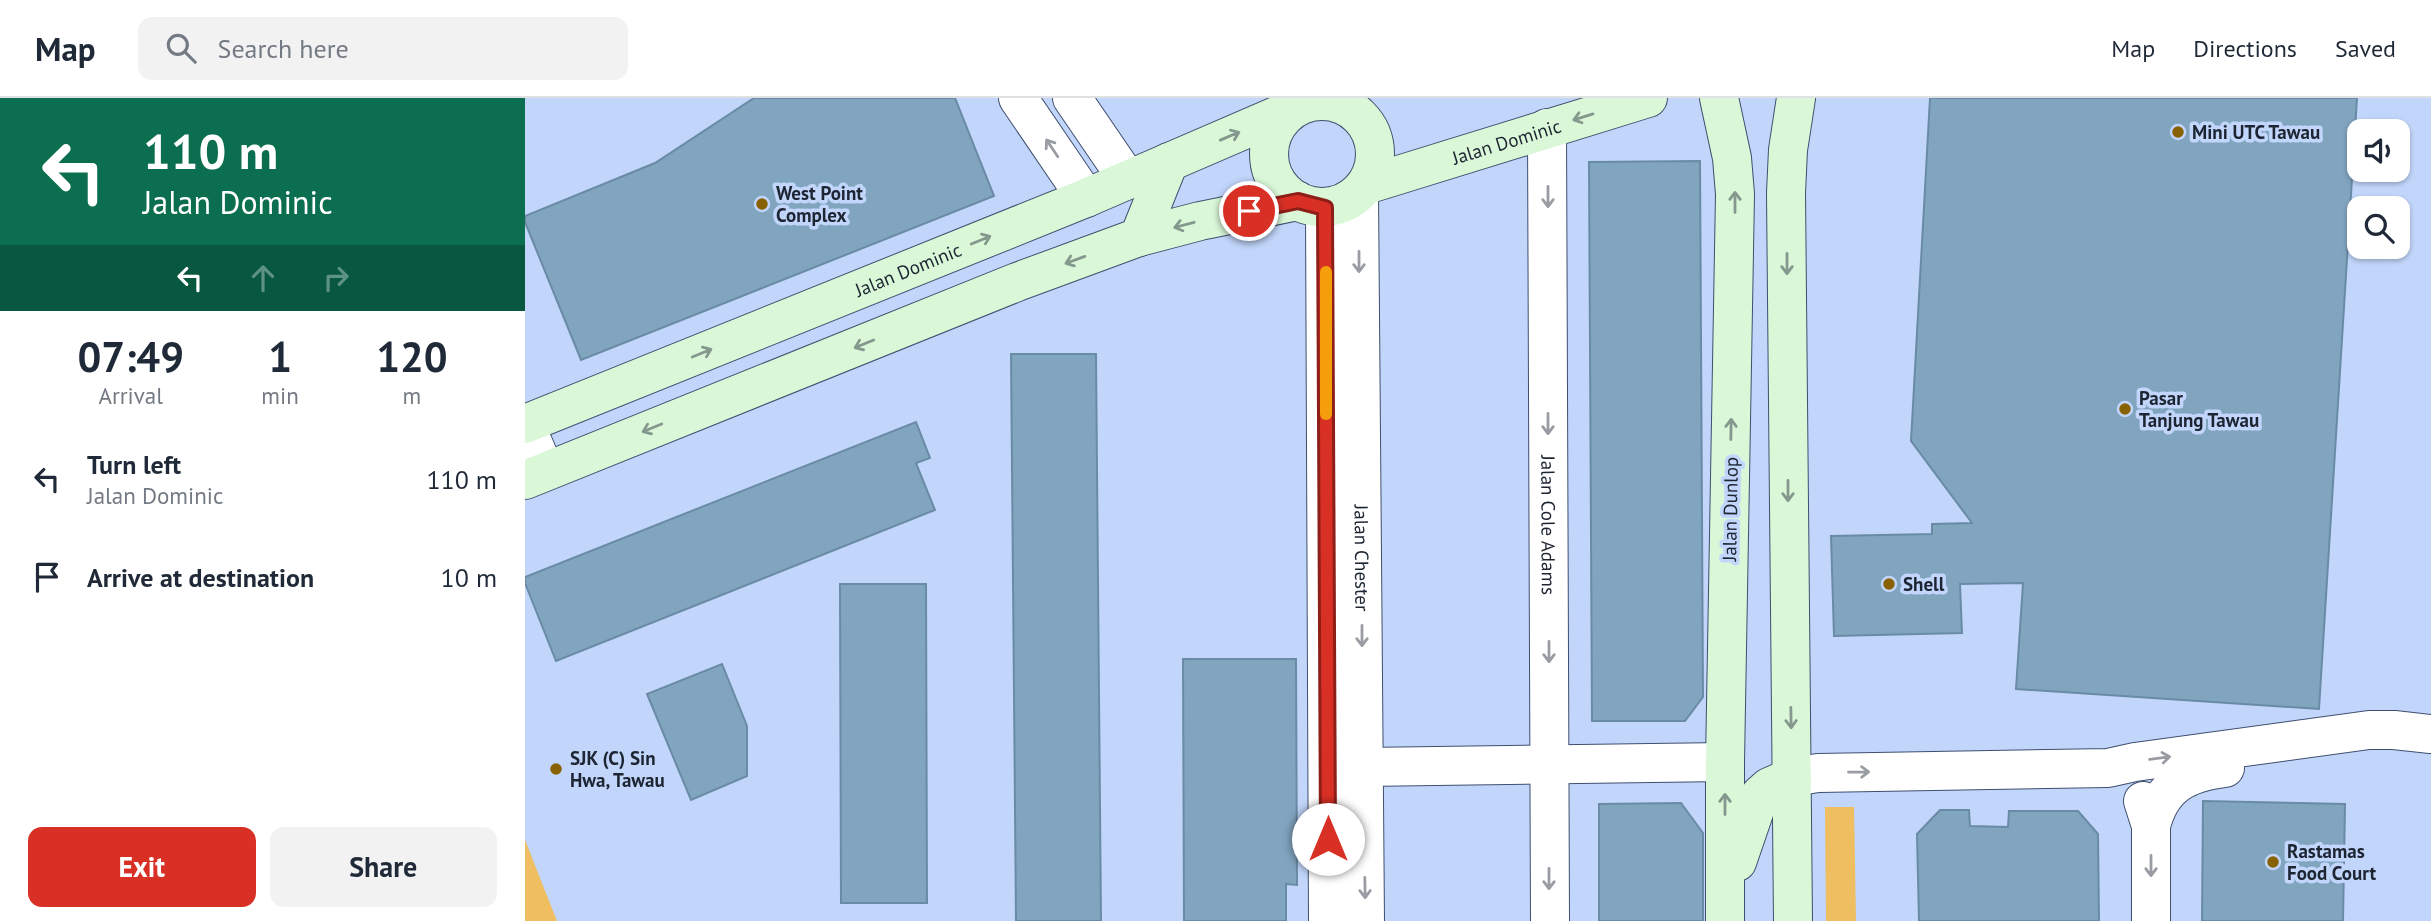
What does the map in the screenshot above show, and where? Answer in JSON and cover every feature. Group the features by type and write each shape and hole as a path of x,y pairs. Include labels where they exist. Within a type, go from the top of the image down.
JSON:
{"street":[{"path":"1018,98 1086,198"},
{"path":"1072,98 1128,180"},
{"name":"Jalan Dominic","path":"535,475 1017,282 1139,237 1200,221 1337,197 1648,98"},
{"name":"Jalan Dunlop","path":"1719,98 1733,158 1735,194 1725,911"},
{"path":"1793,921 1786,193 1788,150 1796,98"},
{"path":"1319,100 1348,101 1372,134 1374,169 1337,197 1284,191 1273,176 1269,158 1270,140 1286,104 1319,100"},
{"name":"Jalan Dominic","path":"525,424 1086,198 1169,162 1286,104"},
{"name":"Jalan Cole Adams","path":"1547,128 1550,921"},
{"path":"1139,237 1169,162"},
{"name":"Jalan Chester","path":"1337,197 1363,767 1365,921"},
{"name":"Jalan Chester","path":"1328,921 1337,197"},
{"path":"525,424 535,475"},
{"path":"1725,911 1760,795 1769,787 1792,777 1818,772 2108,768 2369,730 2431,734"},
{"path":"2151,921 2151,826 2155,807 2166,791 2182,780 2201,772 2361,754 2416,754 2431,747"},
{"path":"1363,767 1725,762"},
{"path":"2108,768 2127,776 2135,785 2151,826"}],"shaded area":[{"path":"1825,807 1854,807 1856,921 1826,921"},
{"path":"525,840 557,921 525,921"}],"building":[{"path":"754,98 955,98 994,196 581,360 525,222 525,216 655,163"},
{"name":"Pasar Tanjung Tawau","path":"1930,98 2357,98 2356,119 2347,119 2347,182 2352,182 2351,196 2347,196 2347,259 2319,709 2016,689 2023,583 1960,584 1962,633 1834,636 1831,536 1932,534 1932,524 1972,523 1911,441"},
{"path":"1700,161 1703,697 1685,721 1592,721 1589,162"},
{"path":"1011,354 1096,354 1101,921 1016,921"},
{"path":"916,422 930,458 916,463 935,510 556,661 525,577"},
{"path":"840,584 926,584 927,903 841,903"},
{"path":"1183,659 1296,659 1297,885 1286,884 1286,921 1184,921"},
{"path":"722,664 747,726 747,776 691,800 647,694"},
{"name":"Rastamas Food Court","path":"2203,801 2345,804 2343,921 2202,921"},
{"path":"1681,803 1703,833 1703,921 1599,921 1599,804"},
{"path":"1940,810 1969,810 1970,826 2008,827 2009,811 2078,811 2098,834 2099,921 1919,921 1917,834"}],"slow traffic":[{"path":"1326,272 1326,414"}],"place":[{"name":"Mini UTC Tawau","path":"2178,132"},
{"name":"West Point Complex","path":"762,204"},
{"name":"Pasar Tanjung Tawau","path":"2125,409"},
{"name":"Shell","path":"1889,584"},
{"name":"SJK (C) Sin Hwa, Tawau","path":"556,769"},
{"name":"Rastamas Food Court","path":"2273,862"}],"route":[{"path":"1249,211 1298,201 1325,208 1328,839"}]}
